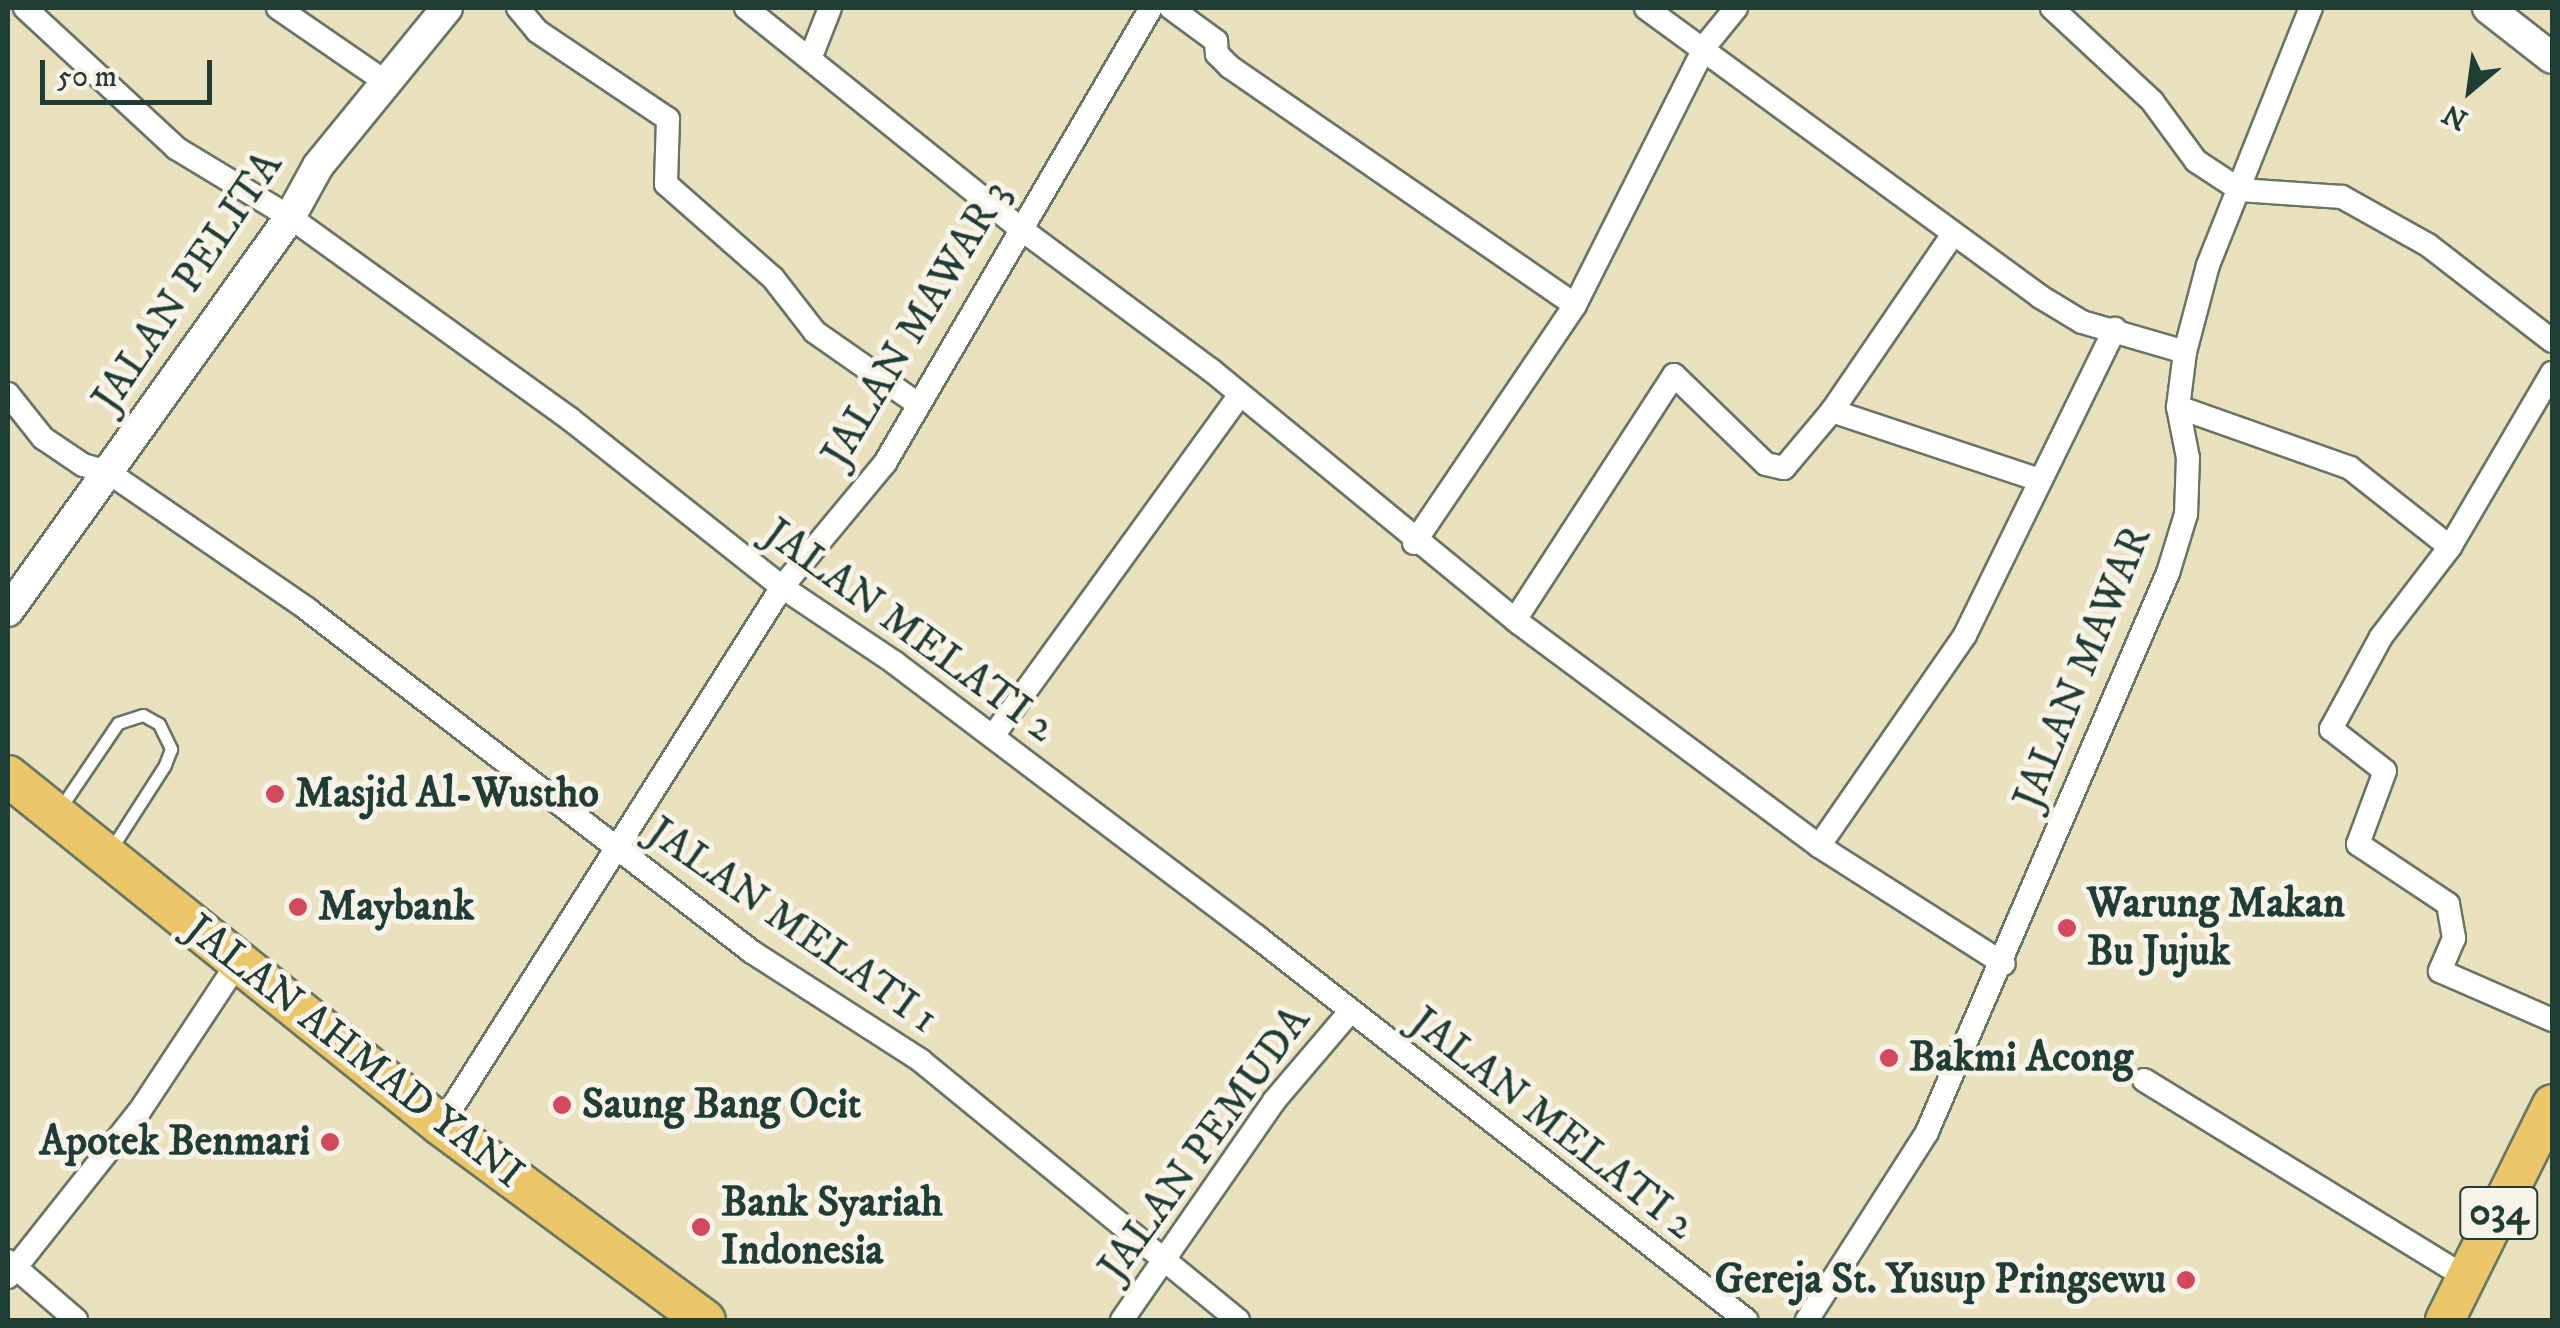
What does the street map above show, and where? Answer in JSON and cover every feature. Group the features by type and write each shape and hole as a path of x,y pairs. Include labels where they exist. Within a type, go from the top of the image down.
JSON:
{"highway":[{"name":"JALAN AHMAD YANI","path":"8,776 441,1125 705,1320"}],"main road":[{"name":"034","path":"2445,1320 2552,1104"}],"street":[{"name":"JALAN MELATI 2","path":"25,8 176,148 290,217 570,419 782,587 993,736 1746,1320"},
{"path":"278,8 387,82"},
{"name":"JALAN PELITA","path":"8,611 238,282 290,217 318,166 447,8"},
{"path":"518,8 537,31 668,120 666,184 773,278 815,332 915,402"},
{"path":"746,8 1021,230 1356,487 1414,543 1515,620 1819,846 2004,964"},
{"path":"810,59 830,8"},
{"name":"JALAN MAWAR 3","path":"441,1125 782,587 885,463 915,402 1151,8"},
{"path":"1171,8 1216,41 1217,54 1230,67 1575,306"},
{"path":"1646,8 1705,46 1952,236 2082,322 2186,352"},
{"path":"1414,543 1575,306 1705,46 1736,8"},
{"path":"2052,8 2152,101 2196,160 2240,190 2342,197 2428,245 2552,341"},
{"name":"JALAN MAWAR","path":"1807,1320 1927,1132 2004,964 2182,529 2188,458 2178,407 2186,352 2208,265 2311,8"},
{"path":"2488,8 2552,58"},
{"path":"1515,620 1674,374 1766,464 1784,468 1832,411 1952,236"},
{"path":"1819,846 1965,635 2115,329"},
{"path":"2552,373 2450,546 2381,637 2331,729 2385,772 2358,844 2448,904 2454,938 2440,970 2552,1020"},
{"name":"JALAN MELATI 1","path":"8,394 43,438 108,472 464,726 616,850 752,952 920,1060 1238,1320"},
{"path":"993,736 1240,395"},
{"path":"2178,407 2350,468 2450,546"},
{"path":"1832,411 2039,480"},
{"path":"76,1320 10,1269 139,1112 237,964"},
{"name":"JALAN PEMUDA","path":"1122,1320 1274,1101 1349,1013"},
{"path":"2144,1080 2467,1278"}],"lane":[{"path":"56,816 118,723 143,715 159,724 171,750 165,765 106,856"}],"place":[{"name":"Masjid Al-Wustho","path":"275,794"},
{"name":"Maybank","path":"298,907"},
{"name":"Warung Makan Bu Jujuk","path":"2067,928"},
{"name":"Bakmi Acong","path":"1889,1058"},
{"name":"Saung Bang Ocit","path":"562,1105"},
{"name":"Apotek Benmari","path":"330,1142"},
{"name":"Bank Syariah Indonesia","path":"701,1227"},
{"name":"Gereja St. Yusup Pringsewu","path":"2186,1280"}]}
